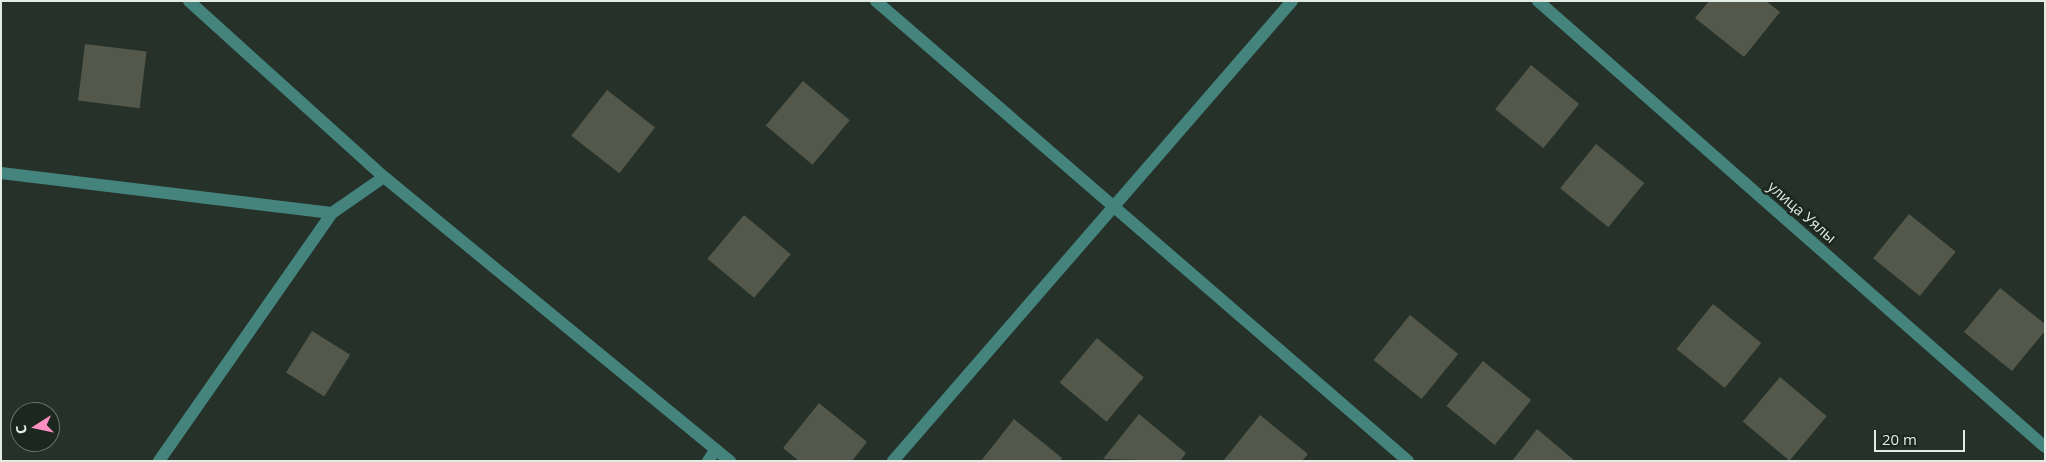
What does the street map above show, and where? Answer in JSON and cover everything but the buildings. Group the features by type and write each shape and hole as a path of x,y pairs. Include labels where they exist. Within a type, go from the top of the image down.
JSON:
{"street":[{"path":"189,1 384,177 730,461"},
{"path":"876,1 1408,461"},
{"path":"893,461 1292,1"},
{"name":"улица Уялы","path":"1538,1 2045,447"},
{"path":"1,173 332,213"},
{"path":"160,461 332,213 384,177"},
{"path":"708,461 716,449"}]}
